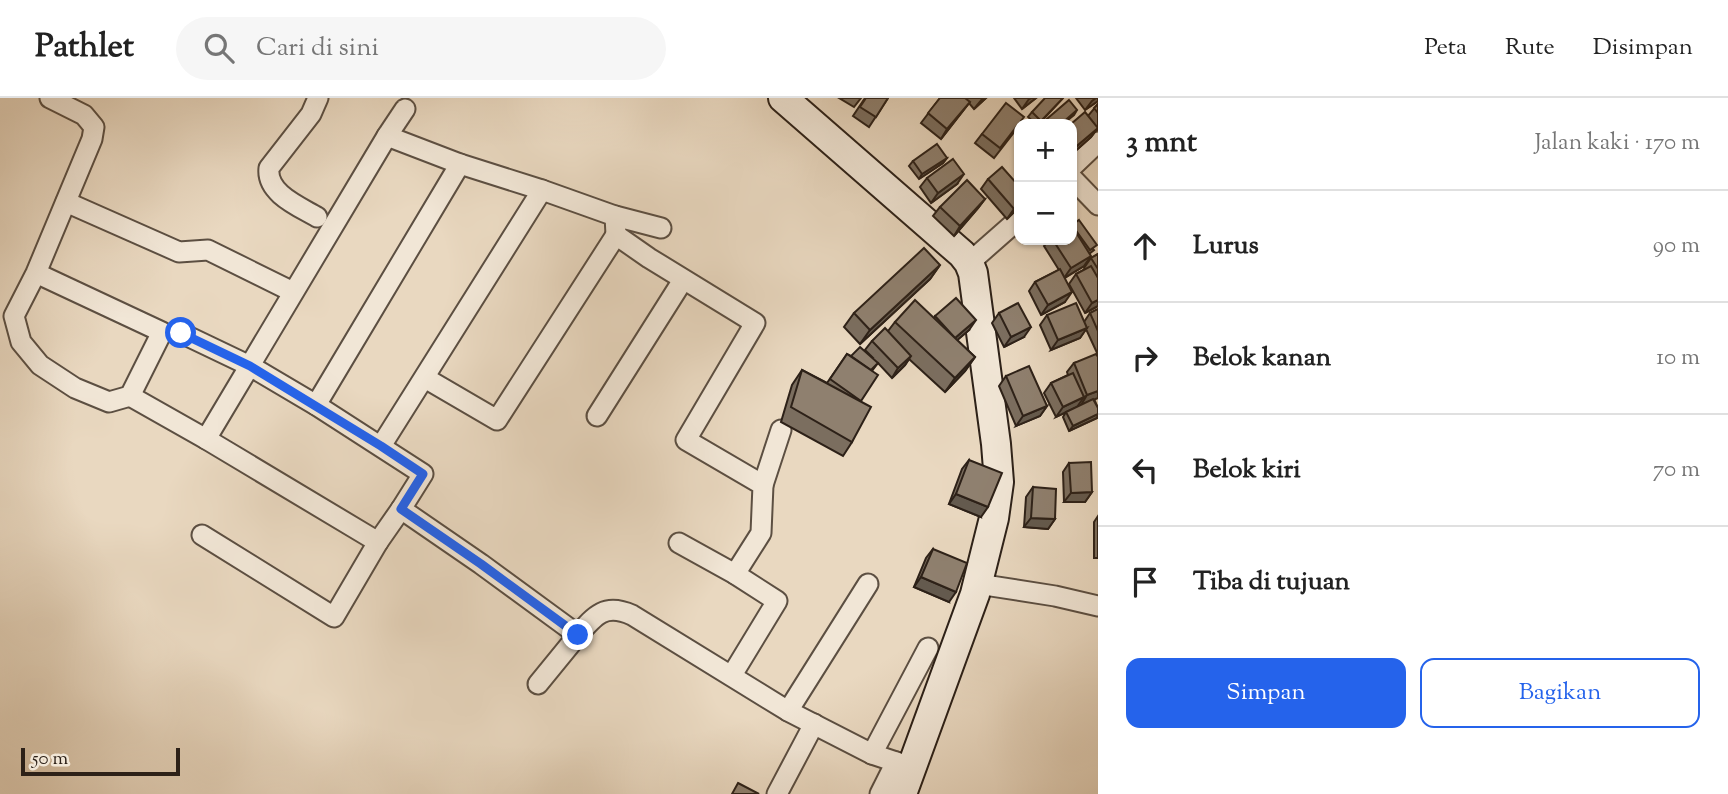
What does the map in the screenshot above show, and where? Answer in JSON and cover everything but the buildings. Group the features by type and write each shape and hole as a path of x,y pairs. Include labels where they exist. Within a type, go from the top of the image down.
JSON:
{"street":[{"path":"50,98 84,115 94,127 92,139 36,273 14,316 21,342 40,365 75,388 109,402 130,396 378,542"},
{"path":"317,217 286,198 272,186 268,176 269,168 311,114 318,98"},
{"path":"783,98 962,254 973,272 995,431 999,482 994,518 978,584 904,764 880,794"},
{"path":"206,439 405,109"},
{"path":"387,136 460,164 542,190 616,226 683,280 755,323 686,440 763,485"},
{"path":"1077,162 1098,142"},
{"path":"316,405 460,164"},
{"path":"1076,182 1098,205"},
{"path":"381,446 542,190"},
{"path":"66,202 179,252 208,250 293,292"},
{"path":"969,263 1014,223"},
{"path":"616,226 661,228"},
{"path":"425,378 497,420 616,226"},
{"path":"36,273 162,332 130,396"},
{"path":"597,416 683,280"},
{"path":"181,333 250,366 423,474 378,542 334,617 202,536"},
{"path":"735,574 761,533 763,485 781,430"},
{"path":"401,509 578,635"},
{"path":"679,543 777,601 732,676"},
{"path":"788,711 868,584"},
{"path":"978,584 1098,606"},
{"path":"538,684 592,618 606,610 619,609 788,711 872,754 904,764"},
{"path":"872,754 928,648"},
{"path":"777,794 814,724"},
{"path":"902,794 904,764"}],"route":[{"path":"181,333 250,366 423,474 401,509 578,635"}]}
